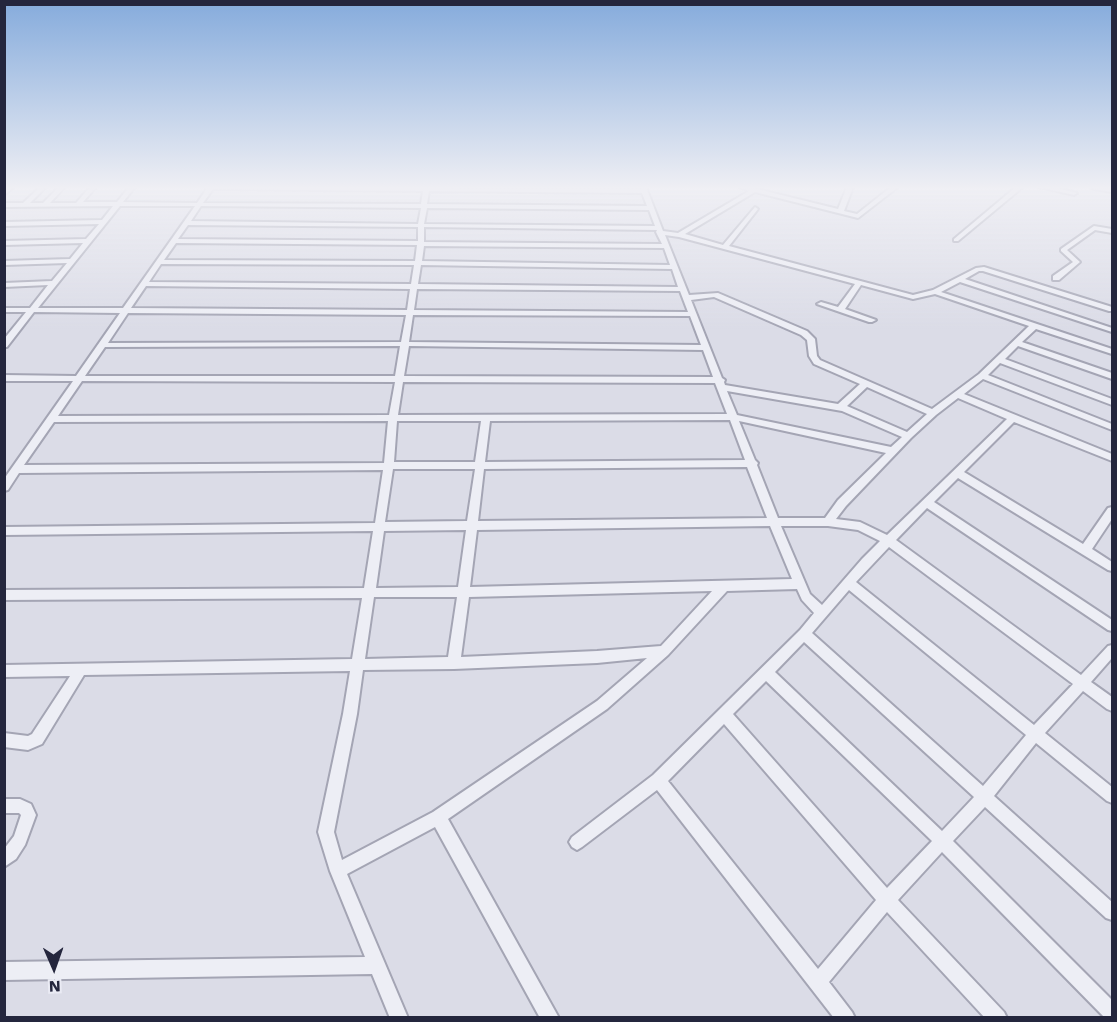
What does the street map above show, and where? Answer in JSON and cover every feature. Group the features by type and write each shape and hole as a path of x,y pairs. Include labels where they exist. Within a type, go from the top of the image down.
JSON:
{"street":[{"path":"5,344 94,235"},
{"path":"4,487 178,235"},
{"path":"399,1017 338,871 326,832 329,805 350,714 389,465 393,419 421,235"},
{"path":"660,235 800,584 812,605 821,612"},
{"path":"679,235 913,297 935,292 978,269 990,270 1113,309"},
{"path":"724,248 734,235"},
{"path":"956,240 962,235"},
{"path":"1056,278 1077,262 1063,250 1085,235"},
{"path":"4,243 89,241"},
{"path":"174,241 665,246"},
{"path":"4,263 73,261"},
{"path":"159,262 673,267"},
{"path":"959,279 1113,330"},
{"path":"4,285 55,283"},
{"path":"840,310 859,283"},
{"path":"144,284 414,286 715,295 804,333 811,339 813,356 818,362 933,413"},
{"path":"935,292 1113,352"},
{"path":"821,304 872,320"},
{"path":"4,310 692,314"},
{"path":"828,522 842,503 908,436 933,413 982,376 1034,326"},
{"path":"1017,343 1113,376"},
{"path":"103,345 706,348"},
{"path":"999,360 1113,402"},
{"path":"982,376 1113,427"},
{"path":"4,378 721,384 840,408 908,436"},
{"path":"840,408 866,383"},
{"path":"958,395 1113,458"},
{"path":"51,419 734,417 893,451"},
{"path":"576,842 658,780 804,634 848,582 1013,418"},
{"path":"454,663 486,419"},
{"path":"18,469 753,463"},
{"path":"957,473 1113,567"},
{"path":"927,503 1113,626"},
{"path":"1085,550 1110,518"},
{"path":"4,531 775,522 828,522 860,526 889,541 1113,705"},
{"path":"848,582 1113,796"},
{"path":"4,595 462,592 800,584"},
{"path":"338,871 438,817 602,705 664,651 724,586"},
{"path":"804,634 1113,912"},
{"path":"818,982 887,900 984,797 1036,734 1113,650"},
{"path":"4,671 357,666 597,657 664,651"},
{"path":"4,740 28,743 37,739 80,670"},
{"path":"766,672 942,841 1113,1012"},
{"path":"724,714 887,900 998,1017"},
{"path":"658,780 846,1017"},
{"path":"4,806 20,806 26,809 29,815 20,840 11,854 4,859"},
{"path":"438,817 550,1017"},
{"path":"4,971 377,965"}]}
